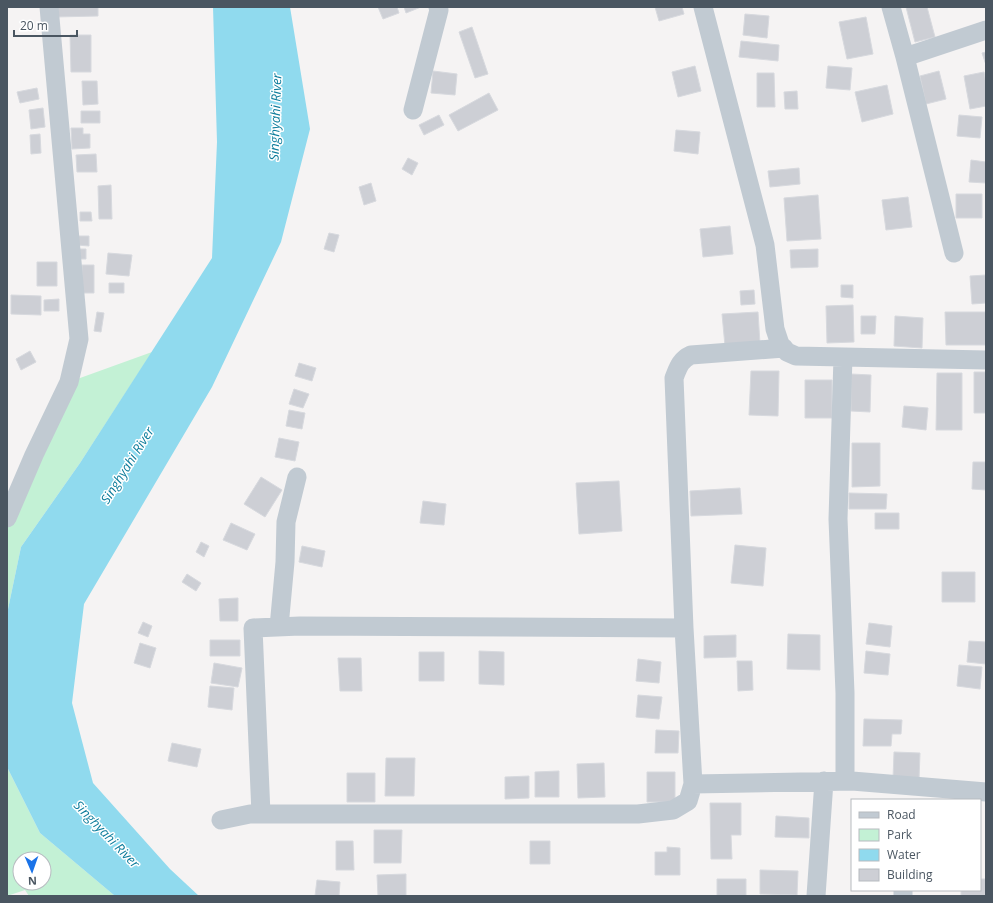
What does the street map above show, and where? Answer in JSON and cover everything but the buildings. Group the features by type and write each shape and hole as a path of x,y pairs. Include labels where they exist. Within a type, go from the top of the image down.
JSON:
{"street":[{"path":"7,518 68,382 79,339 49,7"},
{"path":"413,110 438,7"},
{"path":"703,7 765,245 775,329 780,344 787,352 796,356 986,360"},
{"path":"891,7 954,252"},
{"path":"905,57 986,30"},
{"path":"221,820 250,814 638,814 673,810 688,801 693,784 684,628 674,378 679,365 685,358 691,355 784,348"},
{"path":"843,357 838,519 845,693 845,781"},
{"path":"280,627 285,562 286,522 297,477"},
{"path":"261,814 253,628 684,628"},
{"path":"816,896 824,781"},
{"path":"693,784 845,781 908,793 986,792"}],"green space":[{"path":"152,352 80,463 21,547 7,614 7,518 69,382"},
{"path":"7,767 40,833 115,896 29,896 26,891 52,891 52,851 12,851 12,891 22,891 7,896"}],"water":[{"name":"Singhyahi River","path":"213,7 290,7 310,129 281,242 212,387 84,604 72,703 93,783 170,869 199,896 115,896 40,833 7,767 7,614 21,547 80,463 212,258 217,142"}]}
